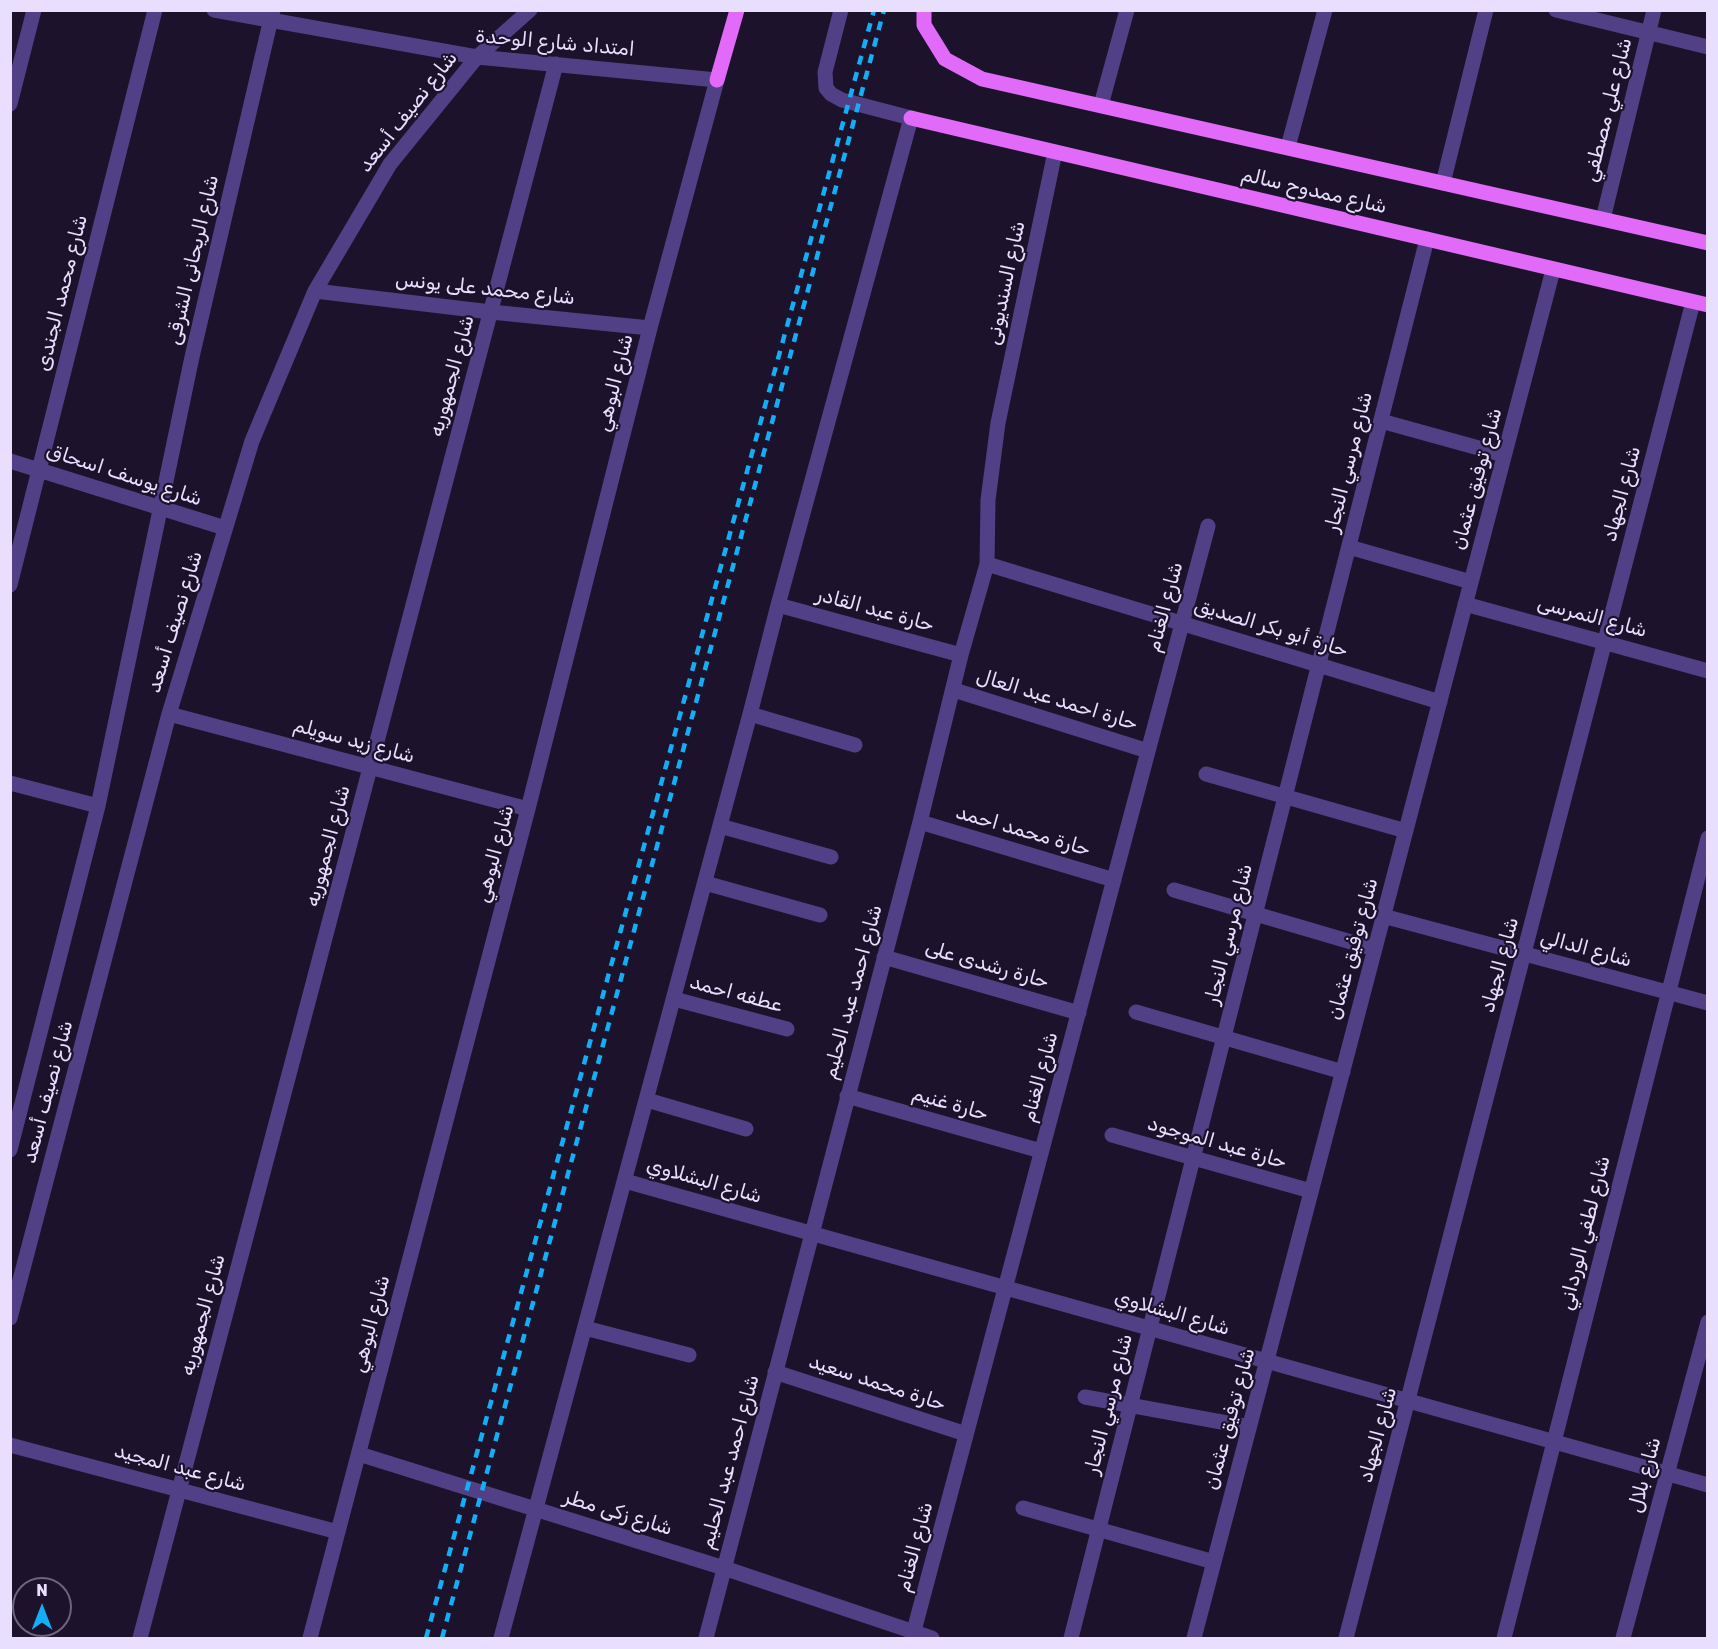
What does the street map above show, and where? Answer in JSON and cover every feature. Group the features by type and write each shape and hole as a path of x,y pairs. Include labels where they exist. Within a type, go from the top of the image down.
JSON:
{"main road":[{"path":"717,80 737,10"},
{"name":"شارع ممدوح سالم","path":"924,10 924,25 945,59 982,79 1707,243"},
{"name":"شارع ممدوح سالم","path":"911,118 1700,303"}],"street":[{"path":"10,104 34,10"},
{"name":"شارع محمد الجندى","path":"10,585 155,10"},
{"name":"امتداد شارع الوحدة","path":"214,10 271,16 477,57 717,80"},
{"name":"شارع نصيف أسعد","path":"10,1318 169,714 252,441 315,291 390,164 477,57 530,10"},
{"path":"501,1638 911,118 842,100 825,88 825,72 841,10"},
{"path":"1101,105 1127,10"},
{"path":"1288,147 1325,10"},
{"path":"1443,183 1486,10"},
{"path":"1556,10 1707,47"},
{"name":"شارع علي مصطفي","path":"1603,219 1654,10"},
{"name":"شارع الريحانى الشرقى","path":"161,509 192,357 271,16"},
{"name":"شارع الجمهوريه","path":"140,1638 556,64"},
{"name":"شارع البوهي","path":"310,1638 528,809 650,328 717,80"},
{"name":"شارع السنديونى","path":"998,423 1055,152"},
{"name":"شارع مرسي النجار","path":"1071,1638 1427,239"},
{"name":"شارع توفيق عثمان","path":"1194,1638 1553,270"},
{"name":"شارع محمد على يونس","path":"315,291 650,328"},
{"name":"شارع الجهاد","path":"1346,1638 1605,643 1700,303"},
{"path":"1381,421 1504,455"},
{"name":"شارع احمد عبد الحليم","path":"706,1638 920,822 961,655 987,564 988,500 998,423"},
{"name":"شارع يوسف اسحاق","path":"10,461 225,528"},
{"name":"شارع نصيف أسعد","path":"10,1150 98,806 161,509"},
{"name":"شارع الغنام","path":"913,1635 1208,526"},
{"path":"1349,547 1471,582"},
{"name":"حارة أبو بكر الصديق","path":"987,564 1440,702"},
{"name":"شارع النمرسى","path":"1465,604 1707,671"},
{"name":"حارة عبد القادر","path":"778,605 961,655"},
{"name":"حارة احمد عبد العال","path":"954,690 1148,750"},
{"name":"شارع زيد سويلم","path":"169,714 528,809"},
{"path":"750,714 855,745"},
{"path":"1206,774 1406,831"},
{"path":"10,783 98,806"},
{"name":"حارة محمد احمد","path":"920,822 1114,880"},
{"path":"720,826 831,857"},
{"name":"شارع لطفي الورداني","path":"1504,1638 1707,838"},
{"path":"705,883 820,915"},
{"path":"1174,890 1375,949"},
{"name":"شارع الدالي","path":"1383,916 1707,1003"},
{"name":"حارة رشدى على","path":"884,957 1079,1013"},
{"name":"عطفه احمد","path":"674,999 787,1029"},
{"path":"1136,1012 1343,1072"},
{"name":"حارة غنيم","path":"847,1096 1041,1151"},
{"path":"647,1100 746,1129"},
{"name":"حارة عبد الموجود","path":"1112,1135 1311,1191"},
{"name":"شارع البشلاوي","path":"625,1181 1707,1485"},
{"name":"شارع بلال","path":"1623,1638 1707,1322"},
{"path":"585,1328 689,1355"},
{"name":"حارة محمد سعيد","path":"775,1372 966,1434"},
{"path":"1085,1397 1249,1427"},
{"name":"شارع عبد المجيد","path":"10,1445 338,1532"},
{"name":"شارع زكى مطر","path":"359,1454 724,1568 913,1635 932,1638"},
{"path":"1023,1508 1214,1562"}],"railway":[{"path":"426,1638 874,10"},
{"path":"442,1638 884,10"}]}
